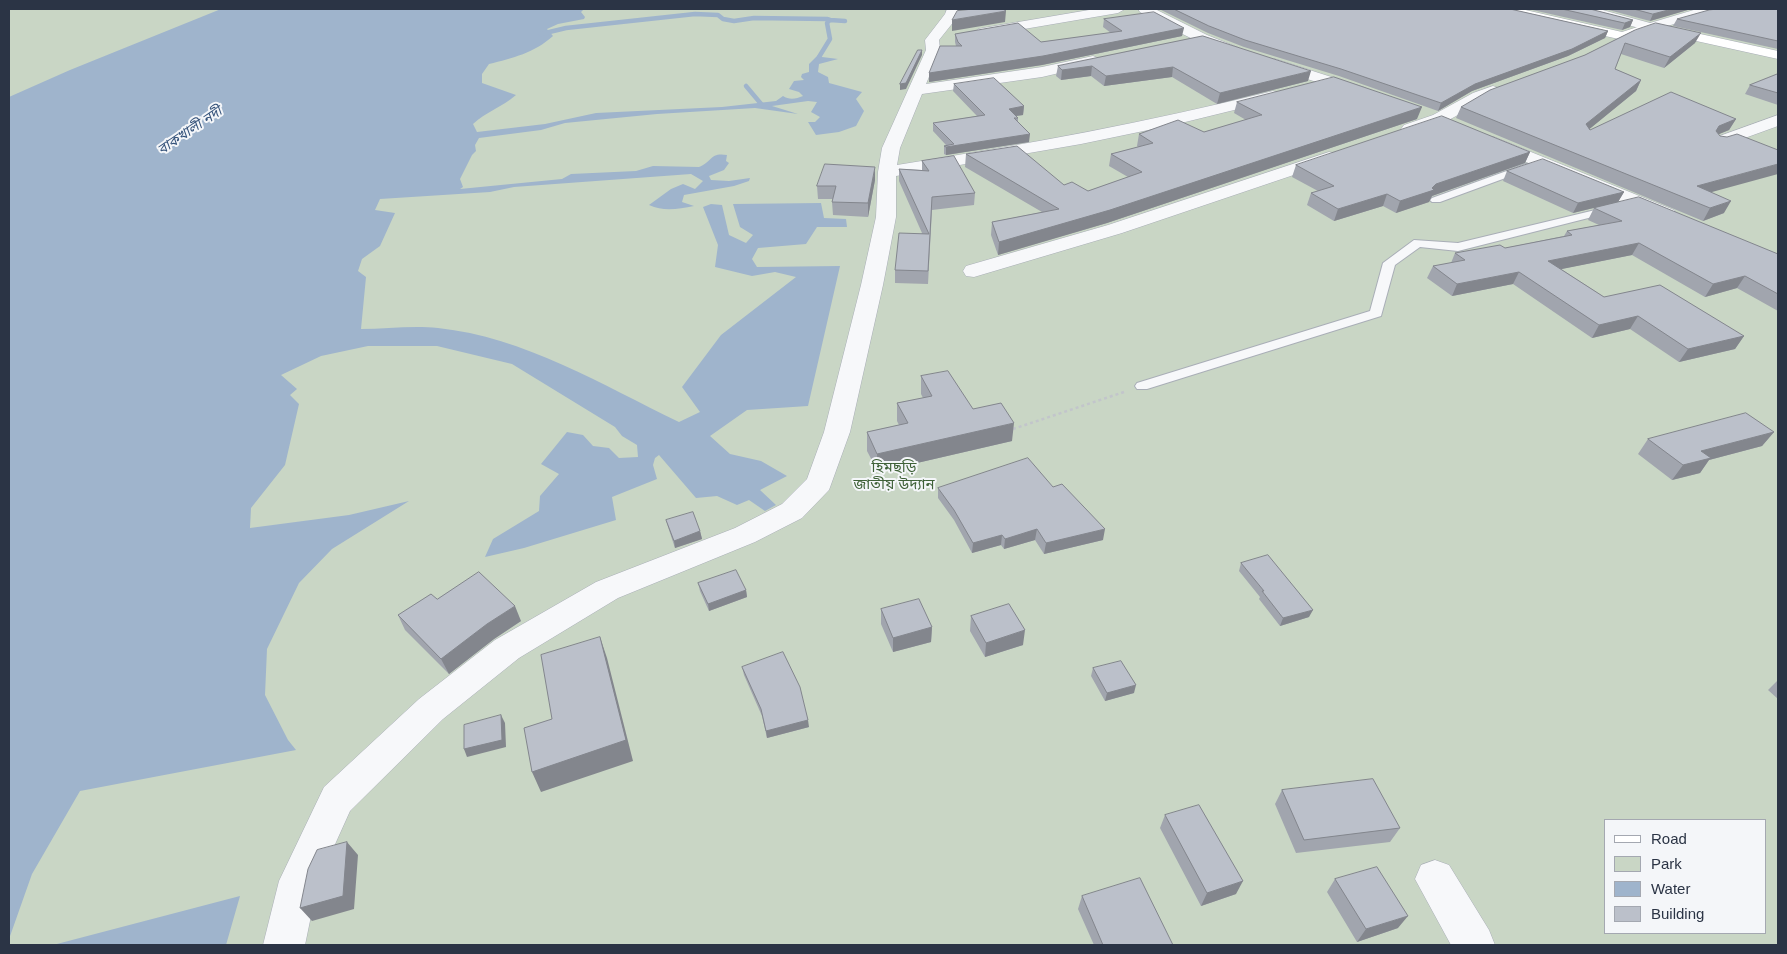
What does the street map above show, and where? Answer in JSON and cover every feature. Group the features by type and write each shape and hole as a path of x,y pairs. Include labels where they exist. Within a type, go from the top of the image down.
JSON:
{"street":[{"path":"284,945 299,881 337,800 432,709 507,650 599,595 744,535 792,511 819,483 837,432 872,285 886,217 887,172 891,148 933,50 942,39 954,9"},
{"path":"971,34 1118,9"},
{"path":"1145,9 1202,38 1252,57 1332,81 1377,97"},
{"path":"1504,9 1624,36"},
{"path":"1585,9 1650,27 1778,55"},
{"path":"1599,49 1624,36 1650,27 1704,11 1723,9"},
{"path":"1175,44 1202,38"},
{"path":"916,90 1042,72 1111,57"},
{"path":"887,172 1048,146 1197,116 1332,81"},
{"path":"1393,135 1456,126 1480,96 1505,87"},
{"path":"1412,110 1456,126 1682,220"},
{"path":"1720,142 1778,121"},
{"path":"974,271 1115,229 1346,151"},
{"path":"1435,879 1474,945"}],"lane":[{"path":"1436,200 1542,162"},
{"path":"1142,386 1376,312 1389,262 1418,243 1458,247 1639,202"}],"path":[{"path":"1013,429 1142,386"}],"green space":[{"name":"হিমছড়ি জাতীয় উদ্যান","path":"9,9 1778,9 1778,945 9,945"}],"water":[{"name":"বাকখালী নদী","path":"221,9 584,9 581,12 585,17 584,19 558,24 547,29 553,36 538,47 515,57 489,64 482,74 482,83 516,95 473,124 477,132 545,124 596,113 722,107 776,101 783,96 790,99 798,98 803,96 799,92 789,89 794,81 804,80 801,77 802,74 809,72 809,64 819,54 822,57 838,59 819,64 818,72 828,77 829,83 862,92 856,99 864,111 856,126 839,132 816,135 808,122 815,122 820,117 811,112 817,102 808,101 772,106 798,114 755,108 657,114 565,123 541,130 479,138 475,145 476,151 460,179 463,187 460,189 562,179 571,174 636,171 653,166 699,167 714,156 721,154 727,155 726,161 729,163 724,170 709,176 711,180 729,181 750,178 749,181 734,186 684,195 682,202 694,206 671,209 660,209 649,205 671,189 683,184 695,189 703,181 691,174 514,187 490,192 380,199 375,210 395,213 380,246 362,259 358,271 366,277 361,329 429,327 470,333 501,341 562,364 679,422 700,412 682,387 721,335 796,277 775,272 752,276 715,267 718,245 703,207 711,204 722,205 729,235 746,243 753,235 740,227 733,204 821,203 824,218 846,219 847,227 817,227 806,244 758,248 752,259 757,267 840,266 808,406 747,410 710,436 730,454 761,461 787,476 760,490 776,505 765,511 749,500 737,505 717,496 696,498 659,455 655,458 653,465 657,479 612,497 616,520 524,548 485,557 493,539 539,511 540,496 559,474 541,464 567,432 583,435 593,446 609,448 619,458 638,457 637,445 622,436 615,427 512,364 437,346 368,346 321,356 281,375 297,389 290,395 299,404 285,465 251,508 250,528 349,515 409,501 332,549 299,583 267,649 265,695 288,740 296,750 80,791 32,874 9,939 9,97 70,70"},
{"path":"240,896 226,945 53,945"}],"building":[{"path":"1003,9 1006,11 952,20 957,11"},
{"path":"1174,9 1510,9 1608,31 1572,49 1475,84 1441,103 1341,69 1245,40 1209,26"},
{"path":"1562,9 1590,9 1633,20 1625,23"},
{"path":"1634,9 1672,9 1653,14"},
{"path":"1718,9 1778,9 1778,41 1677,19"},
{"path":"1154,12 1184,28 1043,56 929,73 940,46 962,46 955,34 1018,23 1041,42 1122,31 1104,19"},
{"path":"1656,23 1701,33 1670,57 1625,43 1615,69 1641,80 1586,124 1590,130 1671,92 1736,119 1719,126 1716,131 1720,136 1727,137 1737,134 1778,150 1778,164 1697,186 1731,201 1710,208 1461,107 1490,90 1585,55 1635,30"},
{"path":"1203,36 1311,71 1220,93 1173,67 1106,76 1092,66 1062,70 1058,66"},
{"path":"918,50 922,50 906,83 900,84"},
{"path":"1778,74 1778,93 1750,85"},
{"path":"1334,77 1422,107 1110,210 999,242 992,222 1059,209 966,154 1017,146 1064,185 1072,182 1088,191 1142,172 1111,154 1153,143 1139,134 1178,120 1204,132 1262,115 1237,102"},
{"path":"994,78 1024,106 1009,109 1018,118 1014,118 1030,134 944,146 954,144 933,123 985,115 954,84"},
{"path":"1442,116 1530,152 1436,184 1432,188 1434,190 1400,201 1387,194 1338,209 1311,193 1334,186 1296,165"},
{"path":"954,156 975,193 932,197 928,271 895,270 899,233 929,234 899,169 929,171 922,161"},
{"path":"1543,159 1624,192 1578,203 1507,171"},
{"path":"825,164 875,167 868,203 832,202 836,186 817,186"},
{"path":"1639,197 1778,254 1778,294 1745,276 1713,284 1639,243 1548,261 1604,297 1660,285 1744,336 1688,349 1638,316 1599,325 1519,272 1457,284 1433,266 1465,260 1455,253 1500,245 1505,248 1572,235 1567,231 1622,221 1594,208"},
{"path":"948,371 973,409 1001,403 1014,423 877,454 867,432 908,423 897,403 932,396 921,376"},
{"path":"1746,413 1774,432 1701,451 1711,458 1683,465 1648,439"},
{"path":"1028,458 1053,487 1062,484 1105,529 1046,543 1037,529 1005,539 1002,535 973,543 954,510 938,488"},
{"path":"693,512 700,531 674,541 666,520"},
{"path":"1268,555 1313,610 1283,618 1241,563"},
{"path":"736,570 746,590 708,604 698,583"},
{"path":"479,572 515,606 487,624 441,659 398,615 431,594 437,599"},
{"path":"919,599 932,627 893,638 881,609"},
{"path":"1009,604 1025,630 986,643 971,616"},
{"path":"600,637 626,740 532,772 524,728 552,719 541,655"},
{"path":"783,652 800,687 808,720 766,731 761,709 742,667"},
{"path":"1121,661 1136,685 1107,693 1093,668"},
{"path":"501,715 502,740 464,749 464,725"},
{"path":"1373,779 1400,828 1304,840 1282,790"},
{"path":"1199,805 1243,881 1207,893 1165,815"},
{"path":"347,842 343,896 300,908 308,869 317,850"},
{"path":"1377,867 1408,916 1366,929 1335,879"},
{"path":"1140,878 1173,945 1103,945 1082,896"}],"waterway":[{"path":"541,34 566,28 695,14 718,15 723,19 734,21 754,18 830,20"},
{"path":"819,57 830,39 827,23 830,20"},
{"path":"830,20 845,21"},
{"path":"746,86 762,105"}]}
